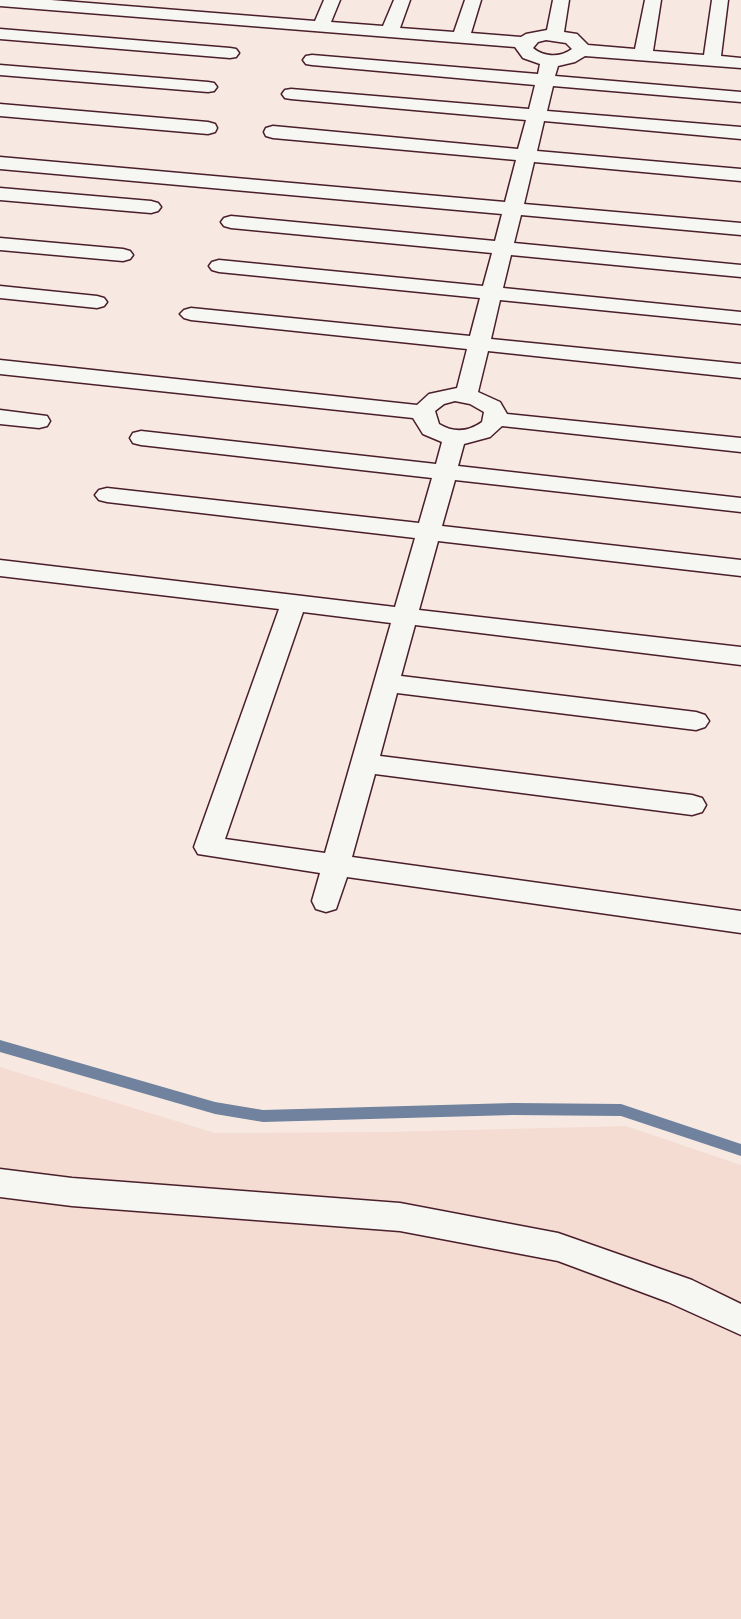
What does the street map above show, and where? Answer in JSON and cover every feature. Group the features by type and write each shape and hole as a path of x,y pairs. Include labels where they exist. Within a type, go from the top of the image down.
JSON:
{"street":[{"path":"181,15 189,0"},
{"path":"321,26 332,0"},
{"path":"390,32 402,0"},
{"path":"461,37 473,0"},
{"path":"555,35 561,0"},
{"path":"643,55 653,0"},
{"path":"712,60 720,0"},
{"path":"0,1 54,5 109,5 181,15 246,14 321,26 525,43 538,36 555,35 571,38 580,46 581,50"},
{"path":"0,88 18,57 54,5"},
{"path":"0,34 18,57 208,87"},
{"path":"525,43 524,49 528,53 550,61 570,58 581,50 741,62"},
{"path":"18,57 230,53"},
{"path":"312,60 741,97"},
{"path":"466,395 550,61"},
{"path":"291,94 741,133"},
{"path":"0,110 208,128"},
{"path":"274,132 741,175"},
{"path":"0,163 741,229"},
{"path":"0,194 151,207"},
{"path":"230,222 741,272"},
{"path":"0,244 123,255"},
{"path":"219,266 741,318"},
{"path":"0,292 97,302"},
{"path":"191,314 741,371"},
{"path":"0,367 423,412"},
{"path":"466,395 485,401 495,413 495,419 490,427 481,433 455,437 434,431 427,425 423,412 433,400 443,396 466,395"},
{"path":"0,417 39,421"},
{"path":"495,419 741,445"},
{"path":"326,901 455,437"},
{"path":"141,438 741,505"},
{"path":"107,495 741,568"},
{"path":"0,568 741,656"},
{"path":"294,602 208,848 741,922"},
{"path":"386,683 696,721"},
{"path":"364,763 692,805"},
{"path":"0,1183 72,1192 224,1205 400,1217 558,1247 680,1291 741,1320"}],"shaded area":[{"path":"0,1067 215,1133 385,1132 626,1126 741,1165 741,1619 0,1619"}],"waterway":[{"path":"0,1046 215,1108 263,1116 513,1109 621,1110 741,1150"}]}
